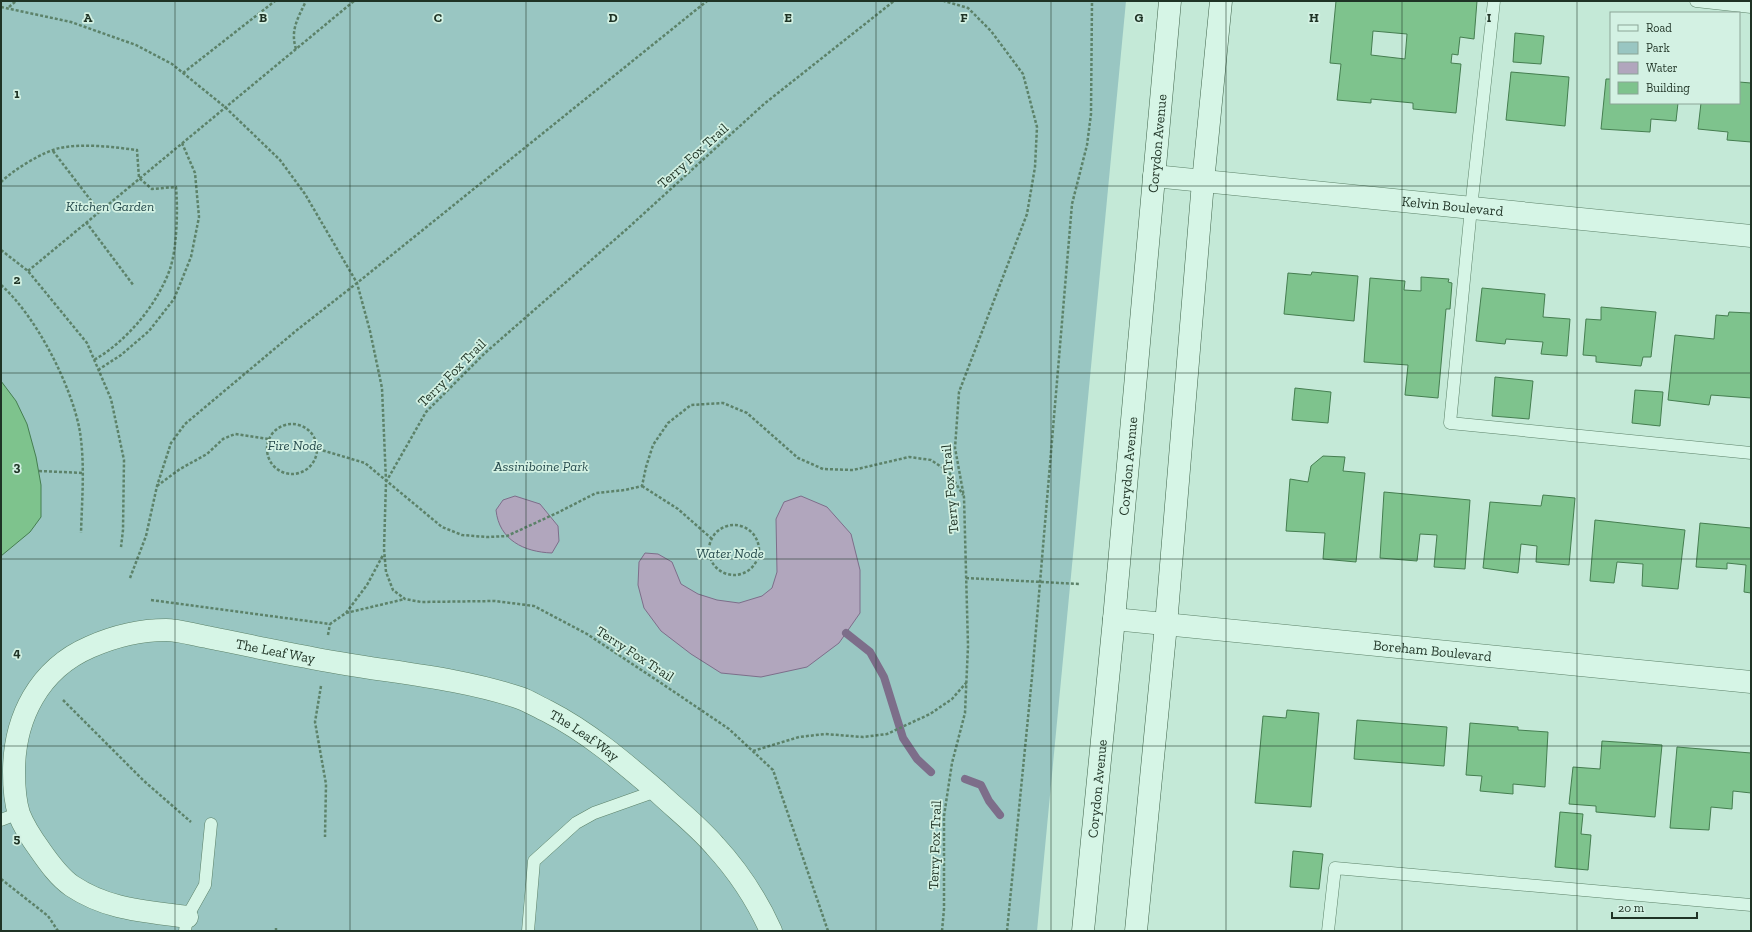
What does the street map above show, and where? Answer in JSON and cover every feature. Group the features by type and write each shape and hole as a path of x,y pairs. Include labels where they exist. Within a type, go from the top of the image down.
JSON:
{"street":[{"name":"Corydon Avenue","path":"1084,931 1170,1"},
{"path":"1136,931 1166,625 1203,182 1221,1"},
{"name":"Kelvin Boulevard","path":"1154,176 1751,236"},
{"name":"Boreham Boulevard","path":"1114,619 1751,682"},
{"name":"The Leaf Way","path":"186,924 122,908 96,899 70,884 50,864 32,839 10,817 14,788 14,762 18,737 26,708 43,681 61,664 87,648 120,635 141,631 170,630 326,661 451,680 489,689 523,700 563,719 594,739 620,759 715,845 740,876 771,931"}],"lane":[{"path":"1494,1 1471,208 1450,423 1751,453"},
{"path":"1696,1 1751,7"},
{"path":"528,931 534,861 576,824 594,813 656,791"},
{"path":"186,924 205,885 211,824"},
{"path":"1328,931 1335,868 1751,906"}],"path":[{"path":"8,7 16,1"},
{"path":"183,73 275,1"},
{"path":"296,49 293,39 294,27 306,1"},
{"path":"28,271 354,1"},
{"path":"130,578 146,536 157,486 171,442 185,424 297,330 707,1"},
{"name":"Terry Fox Trail","path":"828,931 773,770 729,730 664,685 588,634 534,606 495,601 421,602 405,599 393,590 386,572 384,554 386,482 426,412 485,353 622,233 764,104 894,1"},
{"name":"Terry Fox Trail","path":"942,931 944,909 944,816 952,763 965,713 968,646 964,497 955,448 959,392 1027,214 1035,167 1037,127 1023,74 991,31 968,8 944,1"},
{"path":"1007,931 1040,582 1072,204 1087,145 1091,114 1092,1"},
{"path":"1,7 8,7 72,22 136,45 172,64 226,106 280,160 305,194 357,283 370,331 382,388 386,482"},
{"path":"98,370 121,356 149,331 174,298 191,257 199,217 195,173 182,143"},
{"path":"1,182 10,173 59,148 97,146 137,150 139,178 152,189 176,187 178,209 170,269 150,309 128,334 94,360"},
{"path":"53,151 99,211"},
{"path":"86,222 134,286"},
{"path":"1,250 28,271 87,343 111,399 124,460 124,530 122,547"},
{"path":"1,285 14,297 44,342 69,391 80,431 84,473 80,533"},
{"path":"642,486 653,445 668,423 691,405 723,403 747,413 798,458 823,469 853,470 908,457 932,460 949,472 964,497"},
{"path":"288,424 302,426 314,435 318,449 314,463 304,473 289,475 276,469 268,457 268,440 275,430 288,424"},
{"path":"157,486 180,469 207,454 223,440 235,434 268,440"},
{"path":"318,449 365,463 442,527 462,535 487,537 507,536 550,517 596,493 624,490 642,486 678,509 712,539"},
{"path":"39,471 84,473"},
{"path":"739,526 747,528 758,541 758,557 755,564 742,574 734,575 718,569 710,555 712,539 724,528 739,526"},
{"path":"151,600 330,624 346,613 367,585 384,554"},
{"path":"966,578 1080,584"},
{"path":"346,613 405,599"},
{"path":"325,837 326,784 315,722 326,661 330,624"},
{"path":"43,681 144,781 209,838"},
{"path":"753,751 799,737 825,734 863,737 887,734 930,714 952,699 966,683"},
{"path":"1,879 48,916 58,931"}],"green space":[{"name":"Assiniboine Park","path":"1,1 1126,1 1037,931 1,931"}],"water":[{"path":"515,496 540,504 558,526 559,541 552,553 523,547 508,537 502,529 496,510 503,500"},
{"path":"801,496 827,507 851,534 860,570 860,613 839,643 807,667 761,677 721,673 691,654 661,631 644,608 638,585 639,562 645,553 658,554 672,562 681,584 698,594 717,600 739,603 762,596 772,588 777,572 776,519 784,502"}],"building":[{"path":"1336,1 1477,1 1474,39 1460,37 1458,55 1452,54 1451,63 1461,64 1456,113 1413,109 1413,103 1371,99 1371,103 1337,100 1341,64 1330,63","holes":["1373,31 1407,34 1405,59 1371,55"]},
{"path":"1515,33 1544,36 1541,64 1513,62"},
{"path":"1511,72 1569,77 1565,126 1506,120"},
{"path":"1606,79 1610,79 1610,104 1678,104 1676,121 1651,119 1650,132 1601,129"},
{"path":"1740,82 1751,83 1751,142 1727,140 1728,132 1698,129 1701,104 1740,104"},
{"path":"1312,272 1358,276 1354,321 1284,314 1288,273 1311,275"},
{"path":"1421,277 1449,279 1448,282 1452,283 1450,309 1446,309 1438,398 1405,395 1408,365 1364,362 1370,278 1405,281 1404,290 1421,291"},
{"path":"1482,288 1545,294 1543,317 1570,319 1567,356 1541,354 1543,342 1506,339 1505,344 1476,341"},
{"path":"1601,307 1656,312 1651,357 1643,357 1641,366 1596,362 1596,356 1583,355 1586,319 1601,320"},
{"path":"1729,312 1751,313 1751,398 1711,395 1709,405 1668,400 1675,335 1714,339 1716,315 1728,316"},
{"path":"1495,377 1533,381 1529,419 1492,416"},
{"path":"1,381 16,401 27,424 36,457 41,485 41,517 30,532 1,556"},
{"path":"1295,388 1331,392 1328,423 1292,420"},
{"path":"1635,390 1663,392 1660,426 1632,423"},
{"path":"1323,456 1345,457 1343,471 1365,473 1356,562 1323,559 1325,533 1286,531 1290,479 1308,482 1311,466"},
{"path":"1384,492 1470,500 1465,569 1434,567 1437,535 1420,534 1417,561 1380,558"},
{"path":"1543,495 1575,498 1569,565 1536,562 1537,546 1521,544 1518,573 1483,568 1490,502 1541,506"},
{"path":"1595,520 1685,530 1678,589 1642,586 1643,564 1617,562 1614,583 1590,581"},
{"path":"1700,523 1751,528 1751,593 1744,592 1746,565 1727,563 1727,569 1696,567"},
{"path":"1287,710 1319,713 1311,807 1255,803 1263,716 1286,718"},
{"path":"1357,720 1447,727 1444,766 1354,759"},
{"path":"1470,723 1518,727 1518,730 1548,732 1545,787 1513,784 1513,794 1480,791 1482,776 1466,775"},
{"path":"1602,741 1662,745 1655,817 1596,812 1596,806 1569,804 1573,767 1600,769"},
{"path":"1677,747 1751,753 1751,793 1733,791 1732,809 1711,807 1709,830 1670,828"},
{"path":"1560,812 1583,814 1581,834 1591,835 1588,870 1555,867"},
{"path":"1293,851 1323,854 1319,889 1290,887"}],"waterway":[{"path":"846,633 870,652 884,677 903,738 917,759 931,772"},
{"path":"965,779 981,785 989,801 1000,815"}],"park label":[{"name":"Kitchen Garden","path":"110,206"},
{"name":"Fire Node","path":"295,445"},
{"name":"Water Node","path":"730,553"}]}
